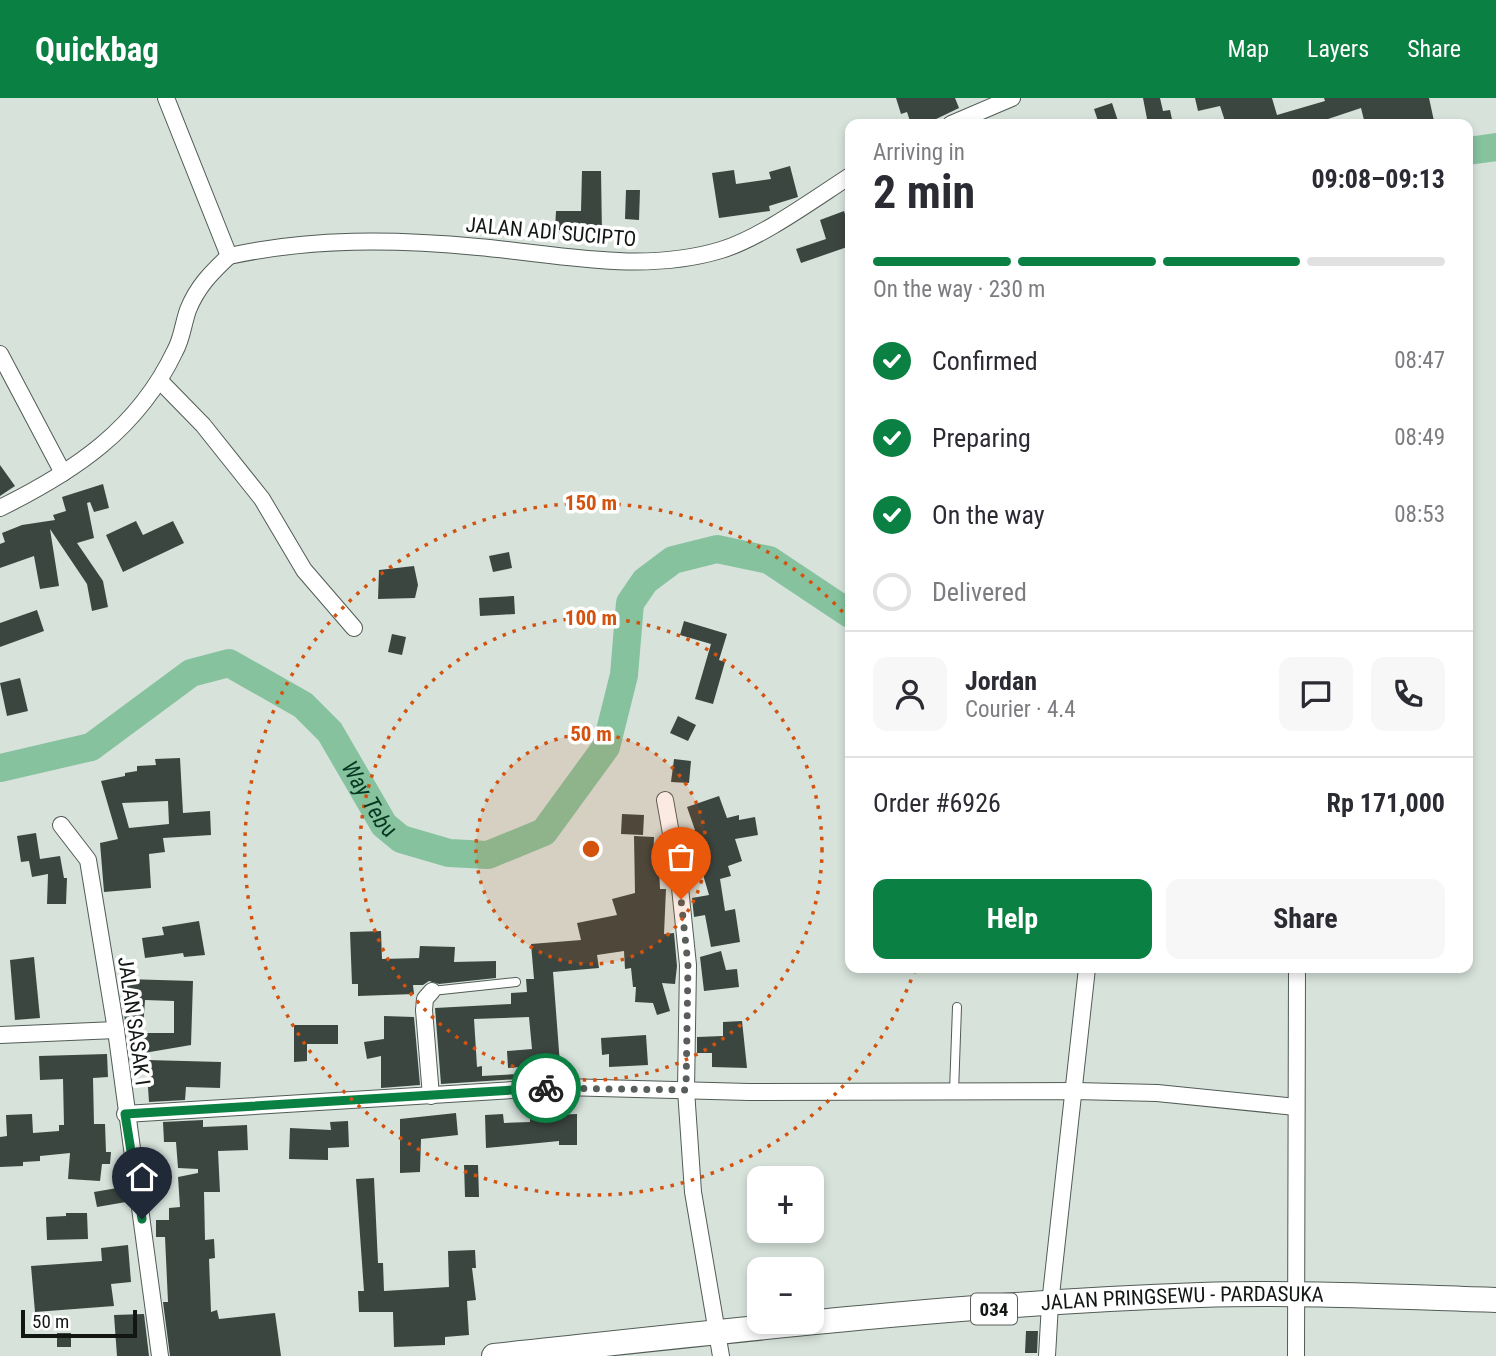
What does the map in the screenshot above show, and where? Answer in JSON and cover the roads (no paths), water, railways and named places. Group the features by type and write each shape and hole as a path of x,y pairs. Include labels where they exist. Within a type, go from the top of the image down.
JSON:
{"main road":[{"name":"JALAN PRINGSEWU - PARDASUKA","path":"494,1356 586,1351 650,1343 720,1344 1050,1304 1203,1295 1296,1294 1496,1300"}],"street":[{"path":"0,508 63,473 127,425 160,381 177,348 187,311 201,283 229,256 166,98"},
{"path":"963,119 1012,98"},
{"name":"JALAN ADI SUCIPTO","path":"229,256 299,243 372,242 475,246 580,259 675,261 723,250 845,179"},
{"path":"0,354 63,473"},
{"path":"160,381 203,425 262,499 304,570 354,628"},
{"path":"665,800 679,878 688,965 686,1090 693,1192 720,1344"},
{"name":"JALAN SASAK I","path":"61,825 88,860 116,1030 125,1114 160,1356"},
{"path":"1047,1356 1050,1304 1087,973"},
{"path":"1296,1356 1297,973"},
{"path":"431,1097 424,1010 425,999 432,990"},
{"path":"0,1035 116,1030"},
{"path":"125,1114 562,1087 1157,1093 1296,1107"}],"lane":[{"path":"432,990 516,982"},
{"path":"954,1092 957,1007"}],"waterway":[{"name":"Way Tebu","path":"1473,150 1496,147"},
{"name":"Way Tebu","path":"0,768 91,747 191,673 229,663 303,705 330,732 384,825 401,839 449,853 488,855 544,832 606,747 624,675 630,603 645,581 673,560 717,549 769,560 845,611"}]}
